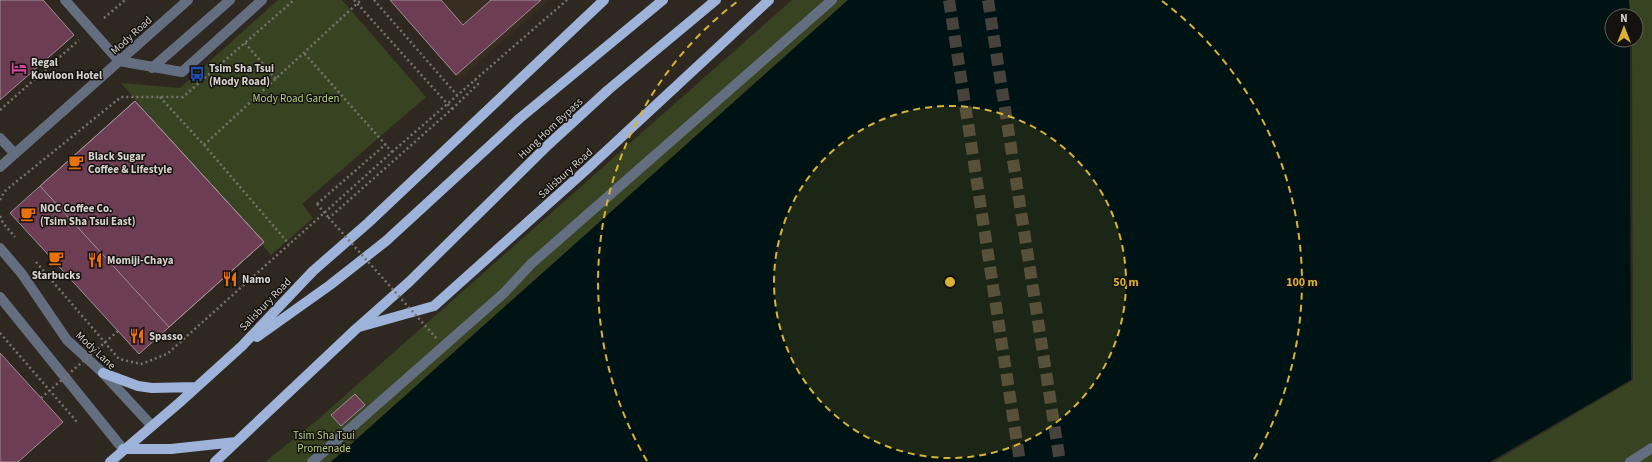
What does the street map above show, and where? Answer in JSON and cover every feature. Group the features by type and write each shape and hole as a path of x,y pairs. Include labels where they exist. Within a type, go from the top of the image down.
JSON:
{"main road":[{"name":"Salisbury Road","path":"110,462 242,346 313,271 368,223 604,0"},
{"name":"Salisbury Road","path":"242,346 330,285 386,241 520,118 663,0"},
{"name":"Hung Hom Bypass","path":"409,282 548,145 608,90 716,0"},
{"name":"Salisbury Road","path":"356,329 434,306 587,169 769,0"},
{"name":"Salisbury Road","path":"215,462 356,329 409,282"},
{"path":"103,373 138,386 152,388 196,387"},
{"path":"123,450 171,450 236,442"}],"street":[{"path":"65,0 119,61 152,68 182,72 262,0"},
{"name":"Mody Road","path":"0,167 188,0"},
{"path":"152,68 230,0"},
{"path":"312,462 504,293 532,264 832,0"},
{"path":"0,138 15,154"},
{"name":"Mody Lane","path":"0,248 22,274 67,340 103,373 152,426"},
{"path":"0,297 123,450"},
{"path":"1630,462 1652,448"}],"path":[{"path":"0,110 125,0"},
{"path":"0,200 4,192 10,186 121,97 183,97 294,0"},
{"path":"354,0 452,109"},
{"path":"204,145 361,0"},
{"path":"374,0 457,95"},
{"path":"34,259 119,359 141,364 166,354 392,152 567,0"},
{"path":"244,43 276,79"},
{"path":"304,53 392,152"},
{"path":"329,218 452,109 478,84 474,80"},
{"path":"159,97 204,145 289,244"},
{"path":"386,144 317,204 438,340"},
{"path":"0,216 3,223 19,241"},
{"path":"41,398 118,331"},
{"path":"0,333 81,427"}],"shaded area":[{"path":"388,0 549,0 459,80"},
{"path":"848,0 1629,0 1630,8 1604,8 1604,48 1630,48 1631,380 1490,462 331,462"}],"green space":[{"name":"Mody Road Garden","path":"278,0 342,0 426,97 302,204 313,218 271,255 121,83 180,88"},
{"name":"Tsim Sha Tsui Promenade","path":"792,0 848,0 331,462 265,462 315,422"},
{"path":"1629,0 1652,0 1652,462 1490,462 1631,380 1630,48 1644,48 1644,8 1630,8"}],"pier":[{"path":"1630,48 1632,48 1633,380 1494,462 1490,462 1631,380"}],"building":[{"name":"Regal Kowloon Hotel","path":"0,0 43,0 74,35 0,100"},
{"path":"390,0 441,0 463,25 491,0 541,0 456,75"},
{"path":"135,101 264,242 139,354 10,213"},
{"path":"135,101 264,242 169,327 40,186"},
{"path":"0,353 63,422 18,462 0,462"},
{"path":"355,394 365,405 341,426 331,415"}],"tunnel":[{"path":"949,0 1020,462"},
{"path":"988,0 1060,462"}],"place":[{"name":"Regal Kowloon Hotel","path":"19,68"},
{"name":"Tsim Sha Tsui (Mody Road)","path":"197,74"},
{"name":"Black Sugar Coffee & Lifestyle","path":"76,162"},
{"name":"NOC Coffee Co. (Tsim Sha Tsui East)","path":"28,214"},
{"name":"Starbucks","path":"56,258"},
{"name":"Momiji-Chaya","path":"95,260"},
{"name":"Namo","path":"230,279"},
{"name":"Spasso","path":"137,336"}]}
